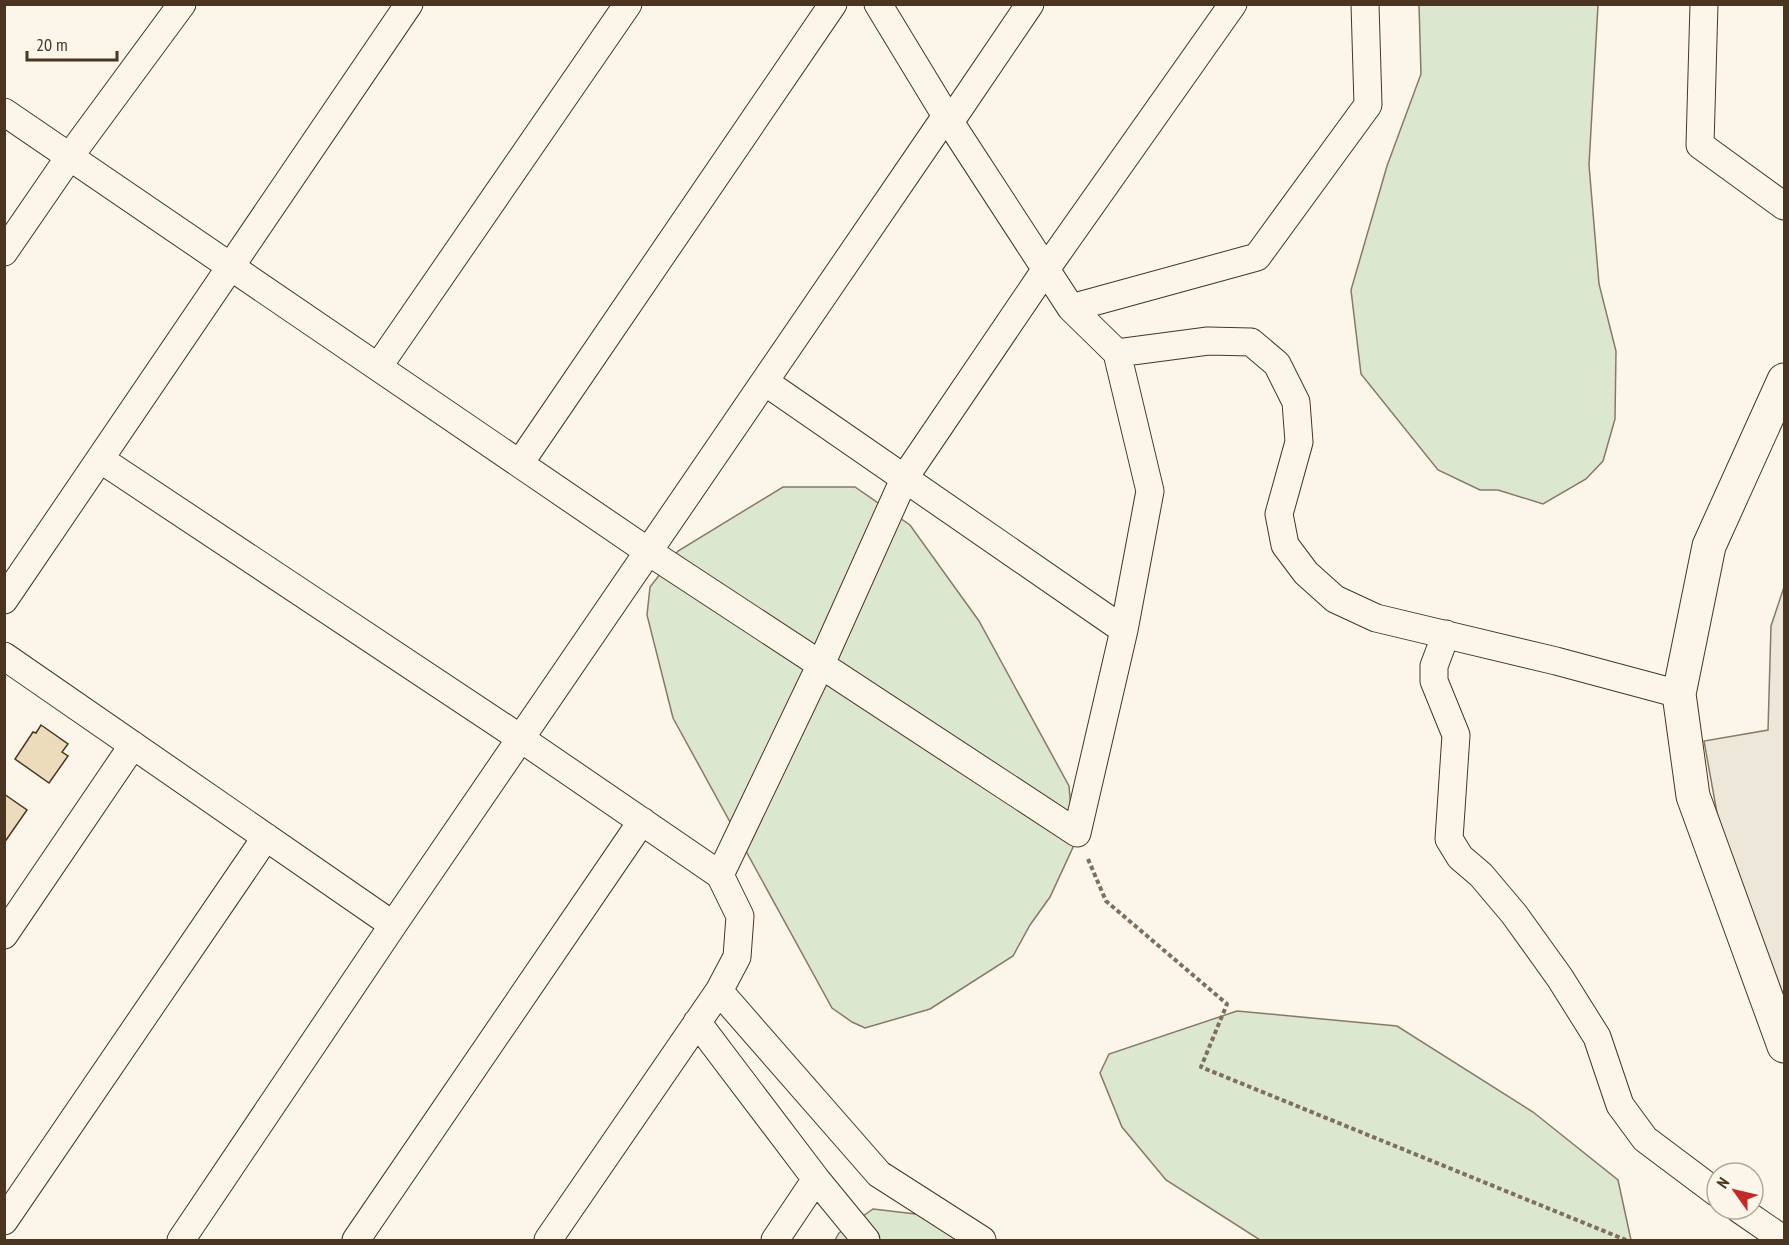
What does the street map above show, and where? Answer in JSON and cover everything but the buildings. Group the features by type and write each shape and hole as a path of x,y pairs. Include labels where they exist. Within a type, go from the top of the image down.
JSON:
{"street":[{"path":"4,252 70,156 182,4"},
{"path":"4,600 409,4"},
{"path":"378,367 628,4"},
{"path":"520,463 833,4"},
{"path":"4,112 649,552 1077,833 1124,630 1150,491 1117,353 1071,308 948,119 878,4"},
{"path":"181,1240 520,738 765,381 1030,4"},
{"path":"720,875 821,664 905,477 1046,269 1233,4"},
{"path":"1071,308 1257,257 1368,105 1365,4"},
{"path":"1704,4 1700,145 1785,206"},
{"path":"1117,353 1208,341 1251,342 1277,364 1296,402 1299,442 1279,514 1286,545 1306,573 1335,598 1376,618 1679,694"},
{"path":"1785,380 1709,546 1679,694 1693,795 1785,1046"},
{"path":"765,381 1124,630"},
{"path":"100,459 520,738 720,875 740,916 737,957 718,992 548,1240"},
{"path":"1446,634 1434,666 1434,681 1456,735 1449,839 1460,857 1481,875 1514,914 1560,978 1596,1037 1620,1105 1645,1139 1705,1184"},
{"path":"4,656 393,925"},
{"path":"4,935 133,745"},
{"path":"356,1240 642,821"},
{"path":"4,1221 266,837"},
{"path":"718,992 879,1174 982,1240"},
{"path":"697,1022 816,1179 867,1240"},
{"path":"775,1240 816,1179"},
{"path":"1756,1221 1784,1240"}],"path":[{"path":"1077,833 1106,901 1227,1004 1201,1067 1626,1240"}],"green space":[{"path":"1419,5 1598,5 1589,165 1599,284 1616,351 1615,419 1603,461 1586,479 1543,504 1498,490 1480,490 1438,470 1361,374 1351,290 1387,166 1421,74"},
{"path":"783,487 855,487 910,525 979,621 1069,786 1074,845 1050,897 1030,925 1013,956 930,1009 865,1028 832,1008 673,718 647,615 650,587 678,551"},
{"path":"1237,1011 1397,1026 1533,1112 1618,1180 1631,1240 1260,1240 1166,1180 1122,1127 1100,1073 1109,1054"},
{"path":"873,1209 924,1215 960,1240 835,1240 839,1233"}],"shaded area":[{"path":"1784,587 1784,1000 1748,907 1717,813 1704,741 1768,730 1771,626"}]}
